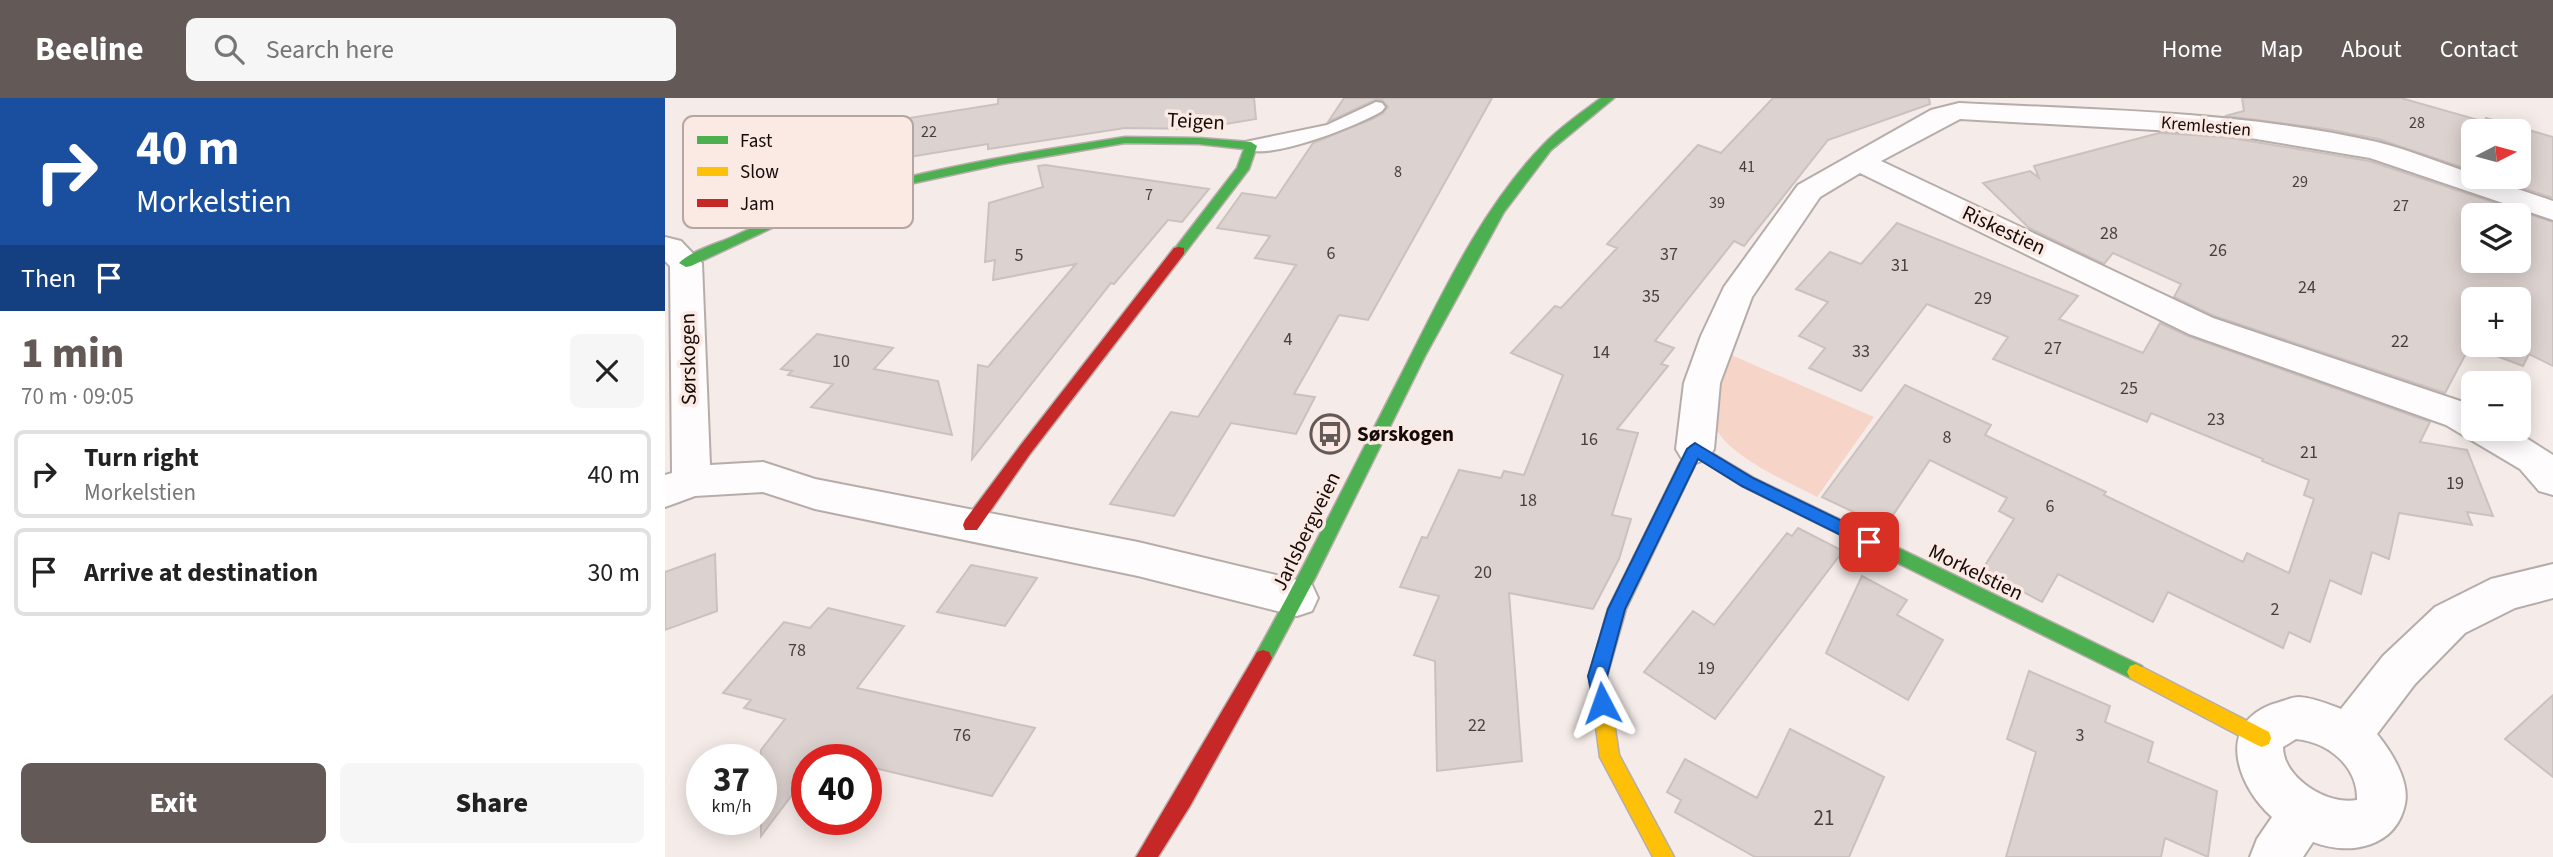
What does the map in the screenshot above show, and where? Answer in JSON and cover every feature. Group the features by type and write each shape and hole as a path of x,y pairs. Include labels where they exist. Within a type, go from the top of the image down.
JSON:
{"street":[{"name":"Jarlsbergveien","path":"1146,857 1183,799 1297,598 1387,413 1486,229 1538,156 1563,132 1608,98"},
{"name":"Kremlestien","path":"1859,161 1933,120 1959,111 2225,126 2377,151 2553,211"},
{"name":"Teigen","path":"913,180 1002,160 1125,140 1199,141 1251,146 1243,169 1025,450 971,525"},
{"name":"Riskestien","path":"1859,161 2201,326 2461,416"},
{"path":"1664,857 1610,757 1598,676 1616,609 1695,449 1702,383 1736,295 1809,191 1859,161"},
{"name":"Teigen","path":"675,255 753,228"},
{"name":"Sørskogen","path":"675,255 678,487 763,477 815,494 1138,559 1297,598"},
{"path":"2502,441 2533,459 2553,480"},
{"name":"Morkelstien","path":"1695,449 1748,482 2140,674 2262,737"},
{"path":"2348,736 2399,670 2450,620 2506,592 2553,581"},
{"path":"2313,719 2348,736 2376,768 2382,786 2382,802 2375,815 2362,824 2343,826 2323,822 2303,813 2271,785 2259,752 2262,737 2269,727 2281,720 2313,719"},
{"path":"2275,857 2303,813"}],"lane":[{"path":"1251,146 1336,127 1355,120 1376,107"}],"shaded area":[{"path":"1729,354 1874,417 1817,497 1753,463 1736,451 1714,425 1713,404"}],"building":[{"path":"998,98 1254,98 1256,119 1196,129 1125,128 988,149 988,144 913,156 913,117 998,104"},
{"path":"1344,98 1492,98 1368,320 1339,315 1294,394 1315,397 1296,434 1231,423 1174,516 1110,504 1171,412 1198,417 1296,265 1255,258 1270,236 1217,228 1242,193 1276,198 1313,143 1372,119 1388,107 1382,100 1375,100 1328,122"},
{"path":"1773,98 1929,98 1930,104 1828,140 1744,246 1734,241 1655,341 1674,348 1661,364 1668,366 1617,429 1638,433 1612,515 1631,519 1619,559 1593,609 1509,593 1522,761 1437,771 1435,661 1414,655 1439,596 1400,587 1422,537 1427,538 1459,470 1501,478 1504,471 1524,475 1563,375 1511,353 1555,306 1561,308 1617,248 1607,244 1698,145 1721,153"},
{"path":"2242,98 2401,98 2474,119 2461,119 2461,167 2378,139 2326,129 2225,116 2244,111"},
{"path":"2531,131 2553,137 2553,198 2526,189 2531,189"},
{"path":"2159,133 2226,137 2369,161 2496,203 2461,203 2461,273 2531,273 2531,215 2553,222 2553,366 2531,355 2531,287 2461,287 2461,357 2464,357 2445,393 2214,316 2174,297 2181,284 2113,253 2104,264 2029,228 1983,183 2030,171 2039,178 2034,166"},
{"path":"1038,166 1209,189 1182,222 1168,220 1114,284 1111,283 972,459 978,365 988,367 1076,264 993,280 995,260 985,262 989,203 1043,187"},
{"path":"1897,223 2078,296 2059,319 2143,353 2160,323 2188,336 2430,422 2420,442 2467,450 2493,516 2467,512 2472,525 2399,513 2389,559 2372,552 2361,594 2330,580 2310,642 2289,632 2283,648 2168,592 2153,622 2058,574 2042,602 1982,570 2014,519 1999,511 2007,498 1930,460 1885,527 1822,497 1905,385 1991,425 1985,435 2106,492 2104,495 2243,562 2247,553 2289,573 2314,499 2304,495 2309,480 2262,461 2263,459 2151,413 2147,422 1993,359 2008,337 1927,304 1861,391 1809,368 1825,348 1799,336 1828,302 1796,289 1830,252 1861,264"},
{"path":"817,334 893,348 874,369 938,381 952,435 811,407 833,384 788,375 792,371 781,369"},
{"path":"2499,357 2528,357 2523,366"},
{"path":"1798,528 1843,551 1715,719 1644,672 1693,611 1714,625 1787,533 1792,536"},
{"path":"715,554 717,611 665,630 665,572"},
{"path":"971,565 1037,578 1005,626 937,612"},
{"path":"1862,576 1907,600 1897,615 1943,640 1908,700 1826,653"},
{"path":"828,608 904,626 857,688 1035,728 992,796 882,770 882,744 791,744 791,796 777,815 777,744 766,744 785,719 744,708 751,700 723,693 784,622 810,628"},
{"path":"2029,671 2110,706 2105,722 2153,742 2148,762 2217,791 2208,857 2165,838 2161,857 2006,857 2036,752 2007,739"},
{"path":"2553,695 2553,777 2505,739"},
{"path":"1790,729 1884,777 1849,857 1755,857 1675,812 1681,800 1667,792 1685,759 1757,798"}],"traffic: fast":[{"path":"1263,658 1309,573 1418,356 1510,192 1554,140 1608,98"},
{"path":"913,180 1002,160 1125,140 1199,141 1251,146 1243,169 1179,251"},
{"path":"686,263 761,228"},
{"path":"1686,467 1695,449 1748,482 2136,672"}],"traffic: slow":[{"path":"1664,857 1610,757 1598,676 1617,609 1686,467"},
{"path":"2136,672 2262,738"}],"traffic: jam":[{"path":"971,525 1025,450 1179,251"},
{"path":"1146,857 1183,799 1263,658"}],"place":[{"name":"Sørskogen","path":"1330,434"}],"route":[{"path":"1602,703 1598,676 1616,609 1695,449 1748,482 1869,542"}]}
